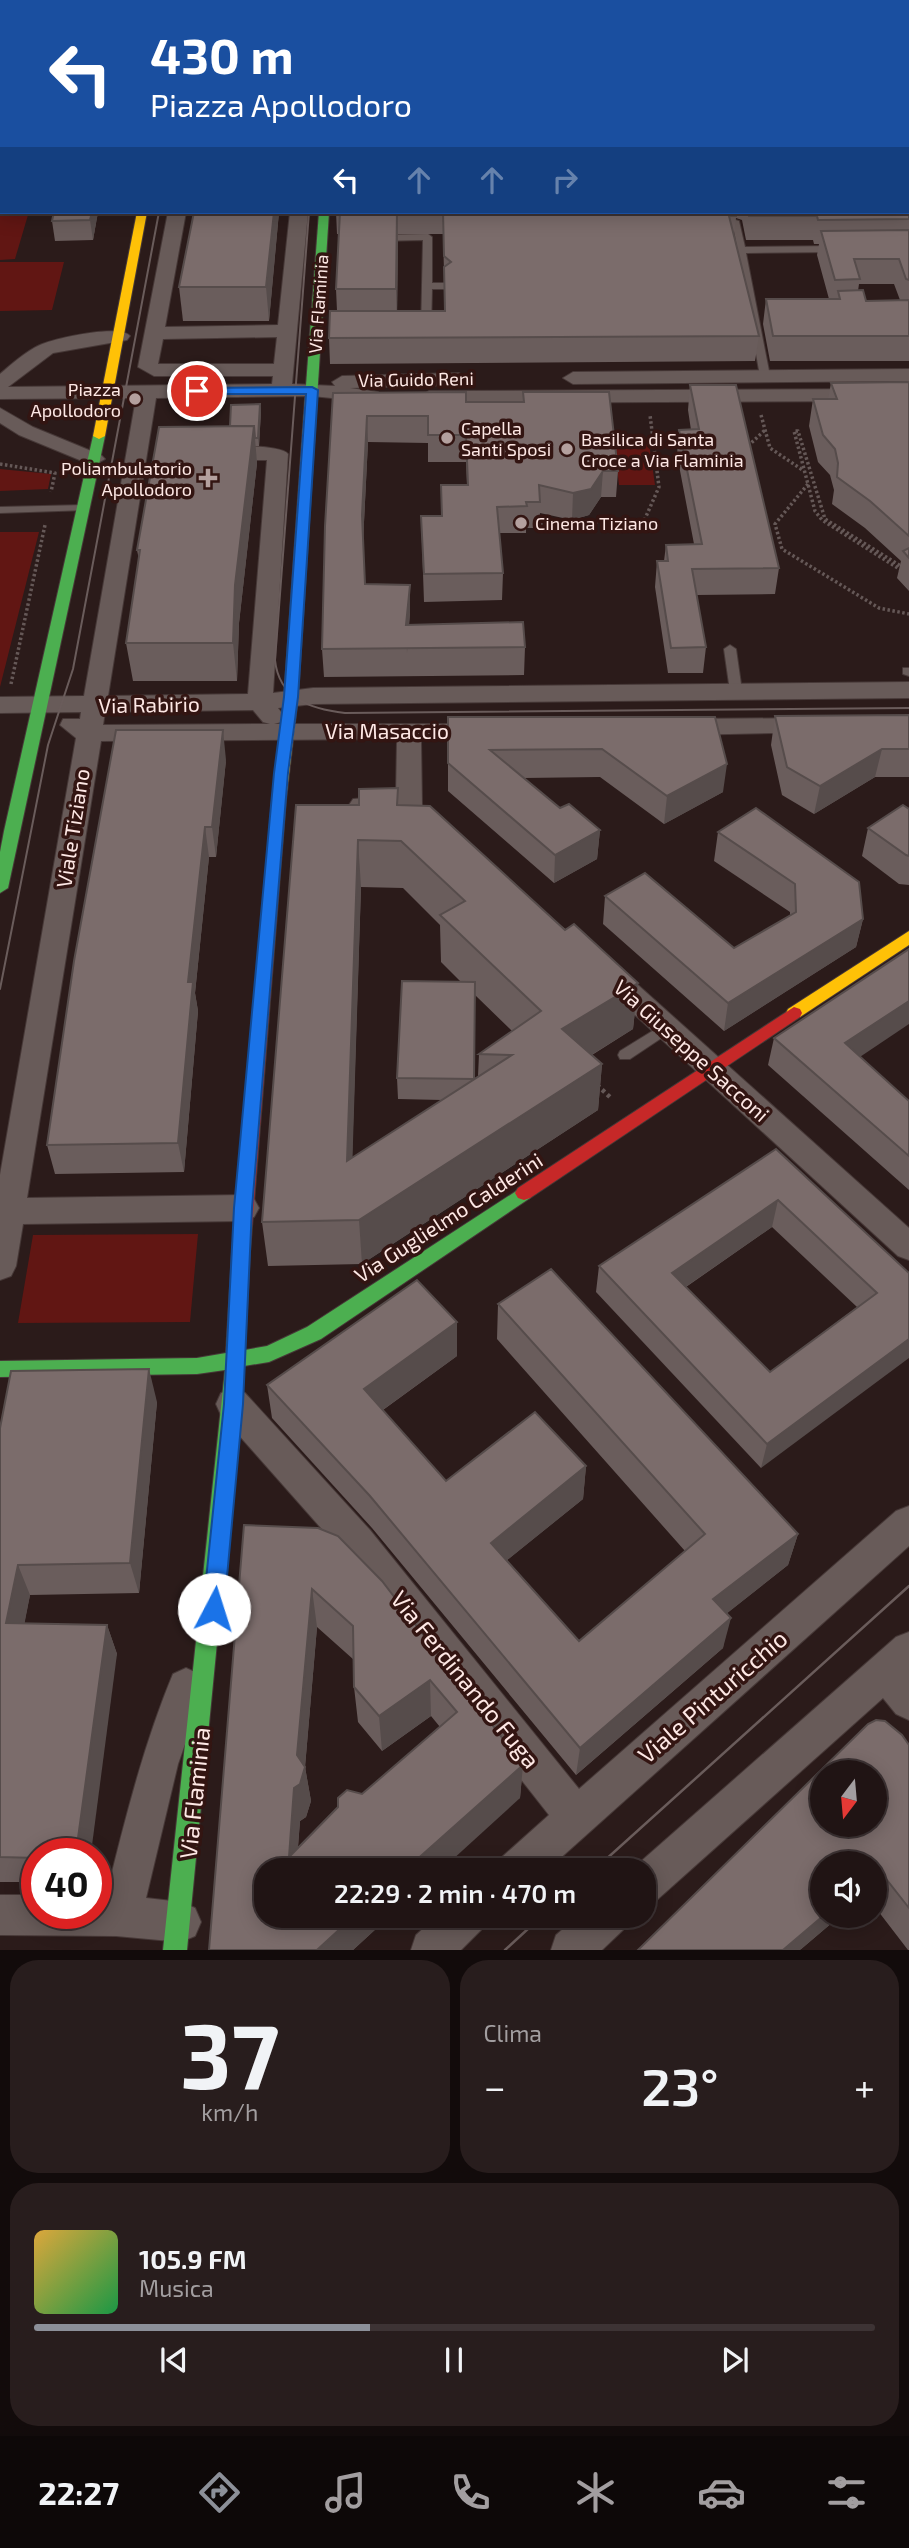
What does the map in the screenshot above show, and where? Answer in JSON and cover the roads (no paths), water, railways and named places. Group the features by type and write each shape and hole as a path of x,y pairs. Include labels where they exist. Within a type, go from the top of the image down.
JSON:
{"street":[{"path":"0,888 109,391 142,214"},
{"path":"177,214 148,366 152,370 283,380 312,390"},
{"name":"Via Flaminia","path":"283,380 299,214"},
{"name":"Via Flaminia","path":"178,1936 233,1404 243,1208 289,806 286,731 291,697 312,390 322,331 328,239 324,214"},
{"path":"155,333 287,331"},
{"path":"0,383 46,349 75,341 120,336"},
{"name":"Via Guido Reni","path":"312,390 352,380 909,375"},
{"path":"763,397 765,376"},
{"path":"0,393 147,391 283,380"},
{"name":"Via Guido Reni","path":"312,390 356,396 909,395"},
{"name":"Viale Tiziano","path":"0,1266 87,733 149,455 147,391"},
{"path":"0,414 26,431 94,459"},
{"path":"201,455 278,454 260,702 286,731"},
{"name":"Via Masaccio","path":"291,697 403,696 734,681 908,678"},
{"name":"Via Rabirio","path":"7,700 38,706 260,702 291,697"},
{"name":"Via Rabirio","path":"38,706 87,733 286,731"},
{"path":"659,728 834,726"},
{"name":"Via Masaccio","path":"286,731 511,729"},
{"path":"409,805 410,730"},
{"path":"334,806 409,805 435,814"},
{"path":"713,1070 909,937"},
{"name":"Via Giuseppe Sacconi","path":"586,954 909,1247"},
{"name":"Via Guglielmo Calderini","path":"0,1369 185,1368 234,1363 279,1351 314,1333 713,1070"},
{"path":"10,1211 243,1208"},
{"name":"Via Ferdinando Fuga","path":"233,1404 357,1542 575,1816"},
{"name":"Viale Pinturicchio","path":"530,1858 909,1524"},
{"name":"Via Flaminia","path":"121,1916 166,1741 192,1672 211,1635"},
{"path":"656,1874 897,1660 909,1700"},
{"path":"0,1915 121,1916 178,1936"},
{"path":"431,1950 454,1928"},
{"path":"571,1950 596,1928"}],"lane":[{"path":"735,221 765,376"},
{"path":"364,239 428,237 427,330 413,330"},
{"path":"741,250 844,249"},
{"path":"735,282 747,281"},
{"path":"427,286 444,286"},
{"path":"753,311 766,311"},
{"path":"0,510 84,508"},
{"path":"730,649 734,681"},
{"path":"625,1055 667,1027"}],"tram line":[{"path":"0,989 48,745 73,669 159,214"},
{"path":"309,214 275,660 278,673 290,693 309,705 345,713 909,708"},
{"path":"607,1858 909,1586"},
{"path":"505,1950 529,1928"}],"place":[{"name":"Piazza Apollodoro","path":"135,399"},
{"name":"Capella Santi Sposi","path":"447,438"},
{"name":"Basilica di Santa Croce a Via Flaminia","path":"567,449"},
{"name":"Poliambulatorio Apollodoro","path":"208,478"},
{"name":"Cinema Tiziano","path":"521,523"}]}
